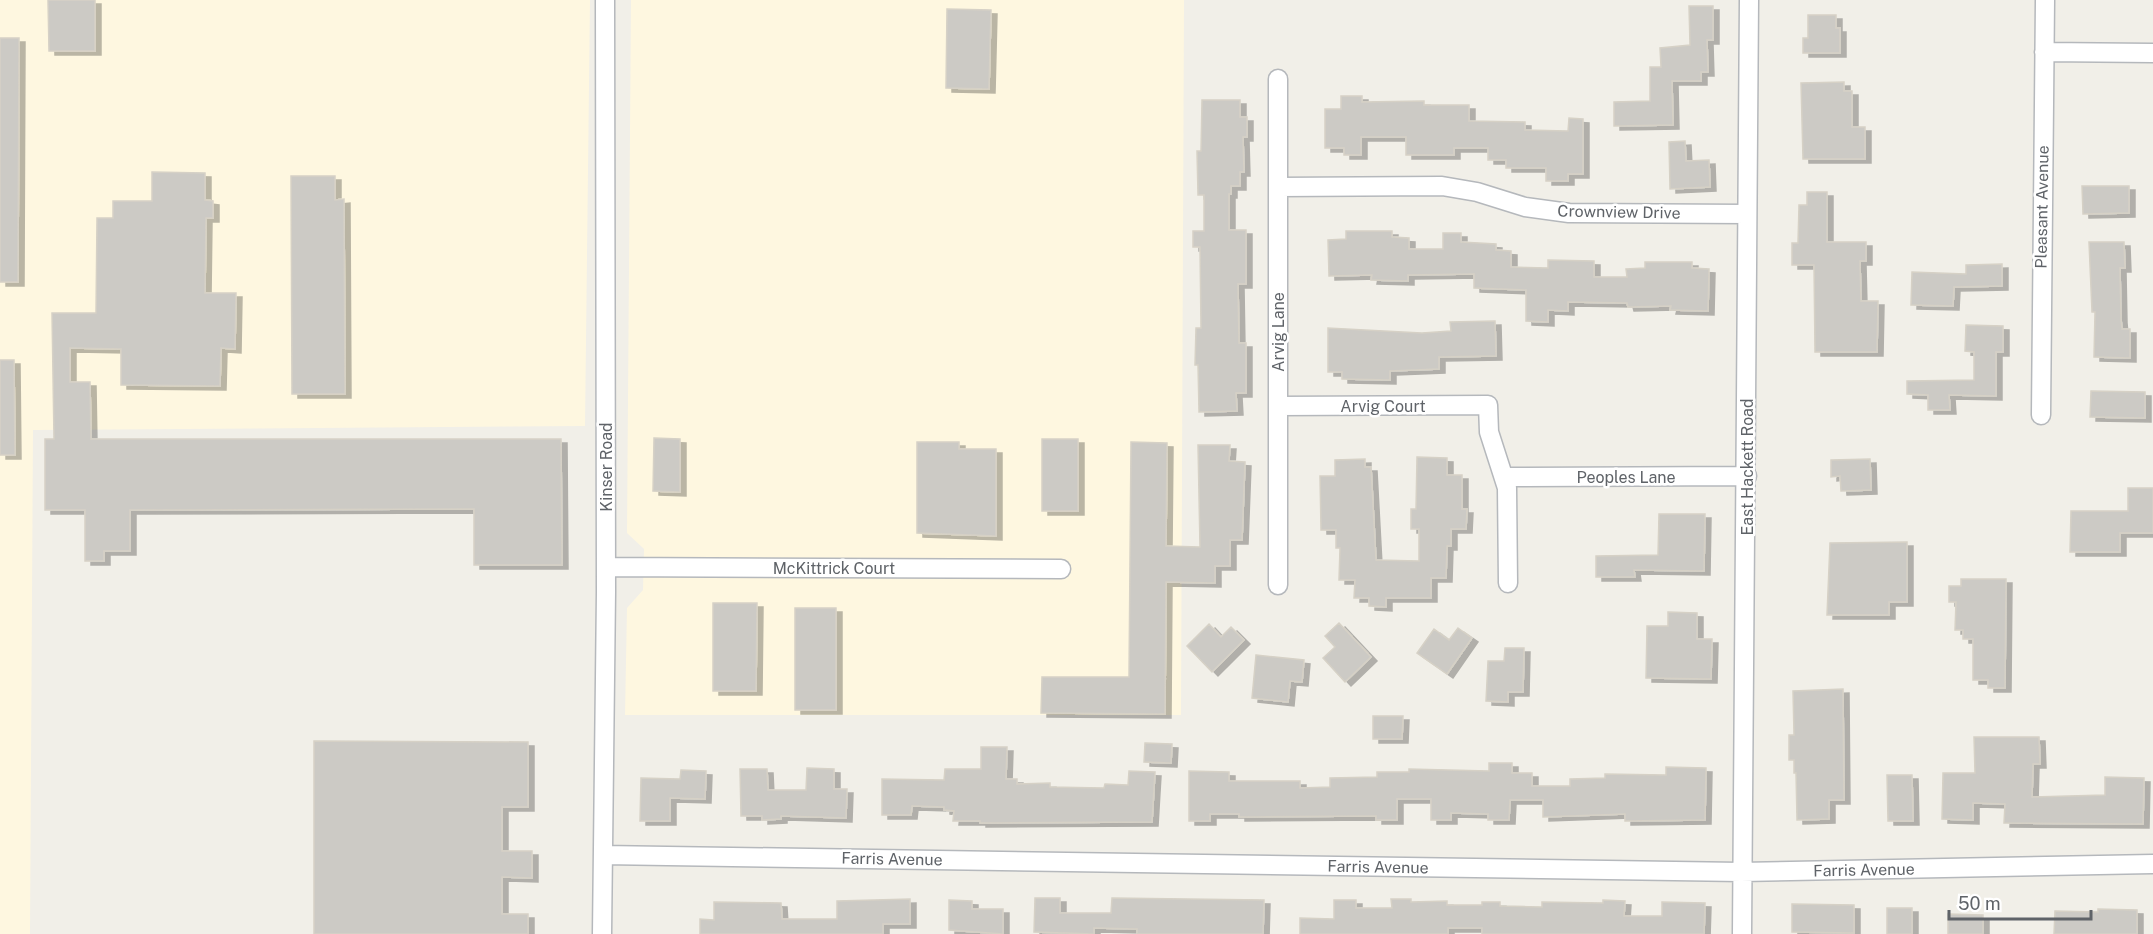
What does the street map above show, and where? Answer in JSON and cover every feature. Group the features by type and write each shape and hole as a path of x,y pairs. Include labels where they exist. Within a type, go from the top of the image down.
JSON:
{"street":[{"name":"Kinser Road","path":"602,934 606,567 605,0"},
{"name":"East Hackett Road","path":"1742,934 1749,0"},
{"name":"Pleasant Avenue","path":"2041,415 2045,0"},
{"path":"2044,52 2153,54"},
{"name":"Arvig Lane","path":"1278,79 1278,585"},
{"name":"Crownview Drive","path":"1278,187 1442,186 1477,192 1525,207 1569,213 1747,214"},
{"name":"Arvig Court","path":"1278,406 1488,405 1489,432 1505,477"},
{"name":"Peoples Lane","path":"1505,477 1747,476"},
{"path":"1505,477 1508,583"},
{"name":"McKittrick Court","path":"606,567 1061,569"},
{"name":"Farris Avenue","path":"603,855 1741,872 2153,864"}],"shaded area":[{"path":"0,0 590,0 585,426 33,430 30,934 0,934"},
{"path":"631,0 1184,0 1181,715 625,715 627,608 643,590 644,549 627,533"}],"building":[{"path":"48,0 95,0 95,51 49,51"},
{"path":"1689,6 1713,6 1713,40 1707,40 1708,72 1701,72 1701,81 1672,81 1673,125 1614,126 1614,102 1650,101 1650,67 1661,67 1660,48 1690,45"},
{"path":"947,9 991,10 989,89 946,88"},
{"path":"1808,15 1836,15 1836,28 1840,28 1840,53 1803,53 1803,38 1808,38"},
{"path":"0,38 19,38 18,282 0,282"},
{"path":"1844,82 1844,91 1852,91 1852,127 1865,127 1865,159 1803,159 1801,83"},
{"path":"1341,96 1362,96 1362,102 1424,101 1424,105 1469,105 1469,121 1525,122 1525,130 1568,131 1569,118 1583,119 1583,174 1568,174 1568,181 1546,181 1546,168 1506,168 1506,160 1488,160 1488,148 1454,148 1454,155 1406,155 1406,137 1361,137 1361,155 1344,155 1344,148 1325,148 1325,109 1341,109"},
{"path":"1202,100 1240,100 1240,117 1247,117 1247,137 1243,137 1244,172 1240,172 1240,186 1231,186 1231,194 1229,194 1229,230 1246,230 1246,284 1238,284 1239,343 1246,343 1246,393 1236,393 1237,411 1199,412 1198,365 1195,365 1196,328 1201,328 1200,247 1193,247 1193,231 1204,231 1204,195 1198,195 1197,151 1201,151"},
{"path":"1685,141 1686,161 1709,160 1710,187 1670,189 1669,142"},
{"path":"152,172 205,173 205,200 213,201 213,218 206,218 205,293 236,293 235,349 221,348 220,386 121,385 121,349 70,348 70,382 90,382 91,439 561,439 562,565 474,565 474,509 130,510 130,551 104,551 104,561 85,561 85,510 45,510 45,439 54,439 52,313 96,313 97,218 113,218 113,201 152,201"},
{"path":"291,176 335,176 335,200 344,199 345,394 292,394"},
{"path":"2082,186 2129,186 2129,213 2083,214"},
{"path":"1807,192 1827,192 1827,242 1866,242 1866,261 1860,261 1861,301 1878,301 1877,352 1815,352 1814,265 1792,265 1792,243 1798,243 1799,205 1807,205"},
{"path":"1346,231 1392,231 1392,237 1409,238 1409,249 1443,249 1443,233 1461,233 1461,242 1496,244 1496,250 1511,251 1511,267 1548,268 1548,260 1594,261 1594,277 1627,277 1626,269 1645,268 1645,262 1692,262 1692,268 1709,269 1708,311 1670,310 1671,306 1628,307 1627,303 1568,302 1568,311 1548,310 1548,322 1526,321 1526,290 1474,288 1474,274 1408,275 1408,281 1371,280 1372,275 1329,276 1328,240 1346,239"},
{"path":"2089,242 2124,242 2125,268 2120,268 2121,319 2122,329 2130,329 2130,358 2094,357 2095,312 2092,312"},
{"path":"2002,264 2002,286 1954,287 1953,306 1911,305 1912,272 1966,274 1966,265"},
{"path":"1495,321 1496,356 1439,357 1439,369 1390,371 1390,380 1342,379 1342,372 1328,372 1328,328 1422,333 1451,331 1450,322"},
{"path":"1966,325 2003,326 2003,352 1996,352 1996,396 1949,395 1950,410 1928,410 1928,395 1907,394 1907,381 1974,380 1974,352 1965,351"},
{"path":"0,360 14,360 15,455 0,455"},
{"path":"2091,391 2145,392 2145,418 2090,417"},
{"path":"654,438 680,439 680,492 653,491"},
{"path":"1042,439 1078,439 1078,511 1042,511"},
{"path":"917,442 959,442 959,449 996,449 996,536 917,533"},
{"path":"1131,442 1167,443 1166,546 1200,547 1198,445 1230,445 1229,461 1245,462 1242,540 1230,540 1230,566 1215,566 1215,583 1166,582 1165,714 1041,713 1042,677 1129,677"},
{"path":"1417,457 1447,458 1447,475 1462,475 1462,509 1467,509 1466,529 1451,529 1451,546 1447,546 1446,578 1431,578 1431,598 1386,598 1386,607 1369,606 1369,598 1354,598 1355,580 1339,580 1340,548 1336,548 1336,530 1321,530 1320,476 1335,476 1335,460 1365,459 1365,467 1371,467 1376,560 1419,561 1419,529 1411,529 1411,509 1416,509"},
{"path":"1870,459 1871,490 1841,491 1840,476 1831,477 1831,460"},
{"path":"2128,488 2153,488 2153,533 2120,533 2120,552 2070,552 2071,511 2128,511"},
{"path":"1659,514 1705,514 1704,571 1634,570 1635,577 1596,577 1596,556 1658,555"},
{"path":"1907,542 1907,602 1889,602 1889,615 1827,615 1830,543"},
{"path":"1961,579 2006,579 2005,688 1988,688 1988,680 1973,680 1973,639 1963,639 1963,630 1955,630 1956,602 1949,602 1949,586 1961,586"},
{"path":"713,603 757,603 756,691 713,691"},
{"path":"795,608 836,608 836,710 795,710"},
{"path":"1668,612 1697,613 1697,639 1712,639 1711,679 1646,678 1647,626 1668,626"},
{"path":"1339,623 1371,657 1345,682 1323,658 1335,647 1325,636"},
{"path":"1209,624 1221,637 1231,627 1244,640 1212,672 1187,646"},
{"path":"1458,628 1472,638 1447,674 1417,653 1434,629 1449,640"},
{"path":"1505,648 1524,648 1523,692 1508,692 1508,702 1486,701 1488,661 1504,661"},
{"path":"1256,655 1304,660 1302,682 1290,681 1288,702 1252,698"},
{"path":"1843,689 1844,800 1829,800 1829,819 1797,820 1796,773 1794,773 1794,760 1789,760 1789,735 1794,735 1793,691"},
{"path":"1373,716 1403,716 1402,739 1373,739"},
{"path":"1974,737 2039,737 2040,764 2033,764 2032,797 2105,795 2105,777 2144,778 2143,824 2004,823 2005,804 1973,803 1973,820 1942,819 1943,773 1975,773"},
{"path":"314,741 528,742 528,807 502,807 502,851 532,851 532,878 502,877 502,914 528,914 528,934 314,934"},
{"path":"1145,743 1172,744 1171,763 1144,762"},
{"path":"981,747 1007,747 1006,779 1017,779 1017,784 1050,783 1050,787 1104,788 1105,784 1128,785 1129,771 1155,772 1152,822 980,823 980,821 953,821 954,811 944,810 944,807 912,806 911,815 882,815 882,779 944,780 945,769 981,769"},
{"path":"1489,763 1512,763 1512,773 1532,773 1532,786 1570,786 1570,779 1605,778 1605,774 1666,775 1666,767 1706,768 1705,820 1625,821 1625,814 1543,817 1543,800 1510,800 1509,820 1488,820 1488,814 1451,813 1451,820 1431,820 1431,799 1397,799 1397,820 1376,820 1376,816 1239,817 1239,814 1210,814 1210,821 1189,821 1189,771 1229,772 1229,781 1300,781 1300,788 1330,787 1330,778 1377,777 1377,772 1409,772 1409,769 1489,771"},
{"path":"807,768 834,769 834,789 847,789 846,818 781,816 781,819 762,820 762,816 741,816 740,769 767,769 768,790 806,790"},
{"path":"681,770 706,771 705,799 670,798 670,821 640,821 641,778 680,779"},
{"path":"1887,775 1912,775 1913,821 1888,821"},
{"path":"1035,898 1060,898 1060,913 1111,913 1112,898 1264,900 1263,934 1137,934 1137,929 1094,928 1094,934 1034,932"},
{"path":"910,899 910,924 883,924 883,934 700,934 700,919 714,920 714,902 781,903 782,919 837,919 837,901"},
{"path":"1391,899 1411,899 1411,902 1447,901 1447,905 1482,905 1482,902 1500,902 1500,906 1542,907 1542,902 1625,901 1624,916 1662,916 1662,902 1705,903 1704,934 1482,934 1482,928 1448,928 1448,934 1300,934 1300,918 1334,919 1334,900 1356,900 1356,908 1392,908"},
{"path":"949,900 972,901 972,909 1003,909 1003,934 949,930"},
{"path":"1792,904 1854,905 1854,933 1792,932"},
{"path":"1887,908 1912,908 1912,934 1887,934"},
{"path":"2098,909 2137,910 2137,934 2054,934 2055,911 2098,912"},
{"path":"1948,914 1983,915 1983,934 1948,934"}]}
